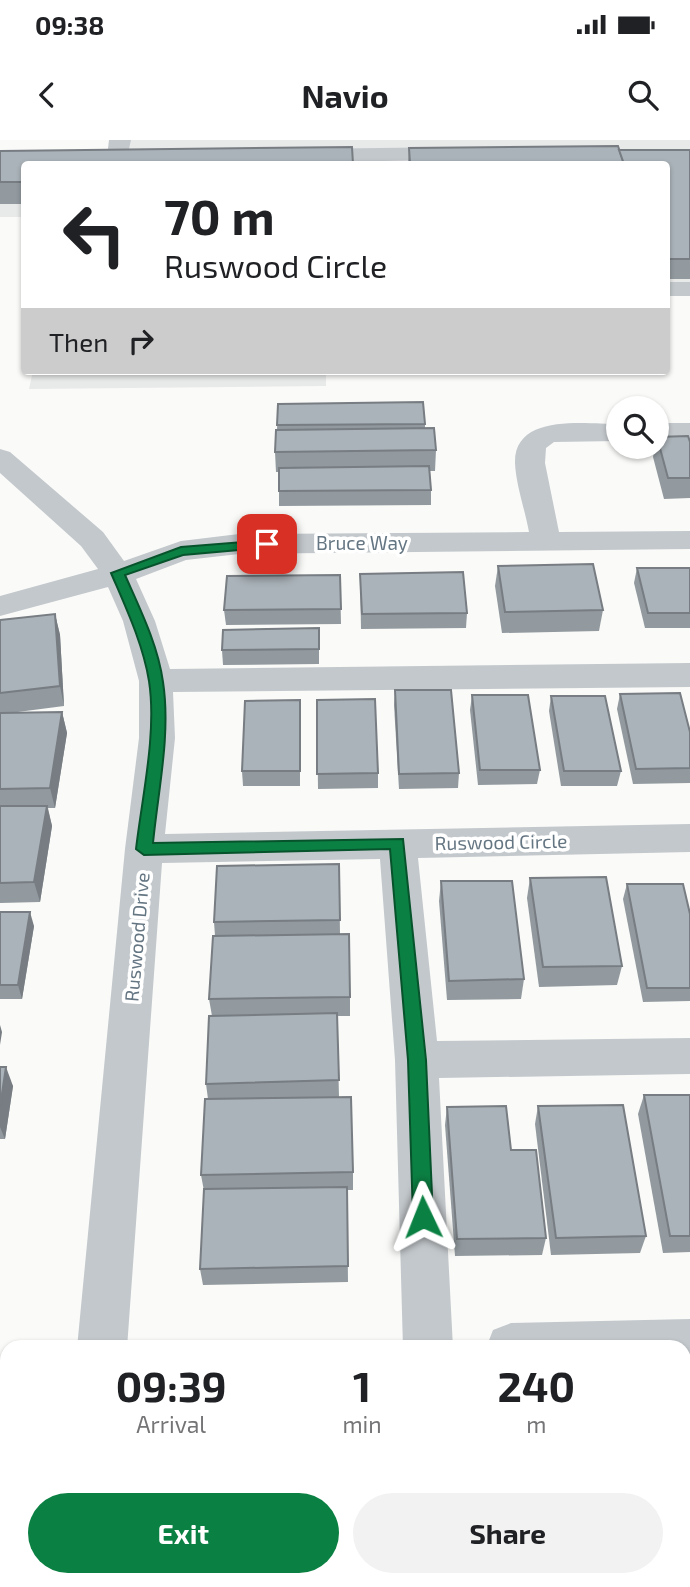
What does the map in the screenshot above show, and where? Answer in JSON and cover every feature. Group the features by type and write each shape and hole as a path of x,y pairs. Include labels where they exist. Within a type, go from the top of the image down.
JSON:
{"street":[{"path":"92,157 119,149 143,157"},
{"path":"283,156 373,160 480,154"},
{"path":"670,289 690,289"},
{"path":"546,541 530,463 531,447 538,439 549,434 606,432"},
{"path":"669,432 690,432"},
{"name":"Ruswood Drive","path":"0,458 92,540 118,573 139,621 156,681 157,738 144,849 103,1340"},
{"name":"Bruce Way","path":"0,606 118,573 181,551 239,544 690,540"},
{"path":"156,681 690,675"},
{"name":"Ruswood Circle","path":"144,849 690,838"},
{"path":"398,843 417,1060 428,1340"},
{"path":"417,1060 690,1056"}],"shaded area":[{"path":"126,140 690,140 690,295 670,295 670,161 21,161 21,217 0,217 0,157 123,156"},
{"path":"32,375 326,375 326,386 29,389"}],"building":[{"path":"618,146 623,161 410,161 409,148"},
{"path":"352,147 353,161 21,161 21,182 0,182 0,151"},
{"path":"619,150 690,150 690,259 670,259 670,161 623,161"},
{"path":"423,402 425,424 277,425 278,404"},
{"path":"434,428 436,450 275,452 276,430"},
{"path":"688,436 690,478 668,478 663,459 669,459 669,437"},
{"path":"429,466 431,490 279,491 279,468"},
{"path":"593,564 603,610 505,612 498,566"},
{"path":"637,568 690,568 690,613 648,613"},
{"path":"463,572 467,613 362,614 360,574"},
{"path":"340,575 341,609 224,610 227,576"},
{"path":"55,614 60,686 0,693 0,620"},
{"path":"319,628 319,649 222,650 223,630"},
{"path":"395,690 451,690 459,773 399,774"},
{"path":"680,693 690,732 690,768 636,769 620,694"},
{"path":"472,695 528,695 540,770 480,770"},
{"path":"551,696 605,696 621,771 564,771"},
{"path":"375,699 378,773 317,774 317,700"},
{"path":"300,700 300,771 242,771 245,701"},
{"path":"62,712 50,788 0,789 0,713"},
{"path":"0,806 47,806 34,882 0,883"},
{"path":"339,864 340,920 214,922 217,866"},
{"path":"606,877 622,966 543,967 530,878"},
{"path":"441,881 512,881 524,979 449,981"},
{"path":"627,884 683,884 690,914 690,988 647,988"},
{"path":"0,912 30,912 18,985 0,985"},
{"path":"349,934 350,997 209,999 213,936"},
{"path":"337,1013 339,1080 206,1084 209,1016"},
{"path":"0,1067 6,1067 0,1107"},
{"path":"644,1095 690,1095 690,1236 670,1236"},
{"path":"351,1097 353,1172 201,1175 205,1099"},
{"path":"623,1105 646,1236 556,1238 538,1106"},
{"path":"506,1106 511,1150 536,1150 546,1238 457,1239 447,1107"},
{"path":"347,1187 348,1266 200,1269 204,1189"}],"route":[{"path":"267,544 239,544 181,551 118,573 139,621 156,681 157,738 144,849 398,843 417,1060 423,1217"}]}
